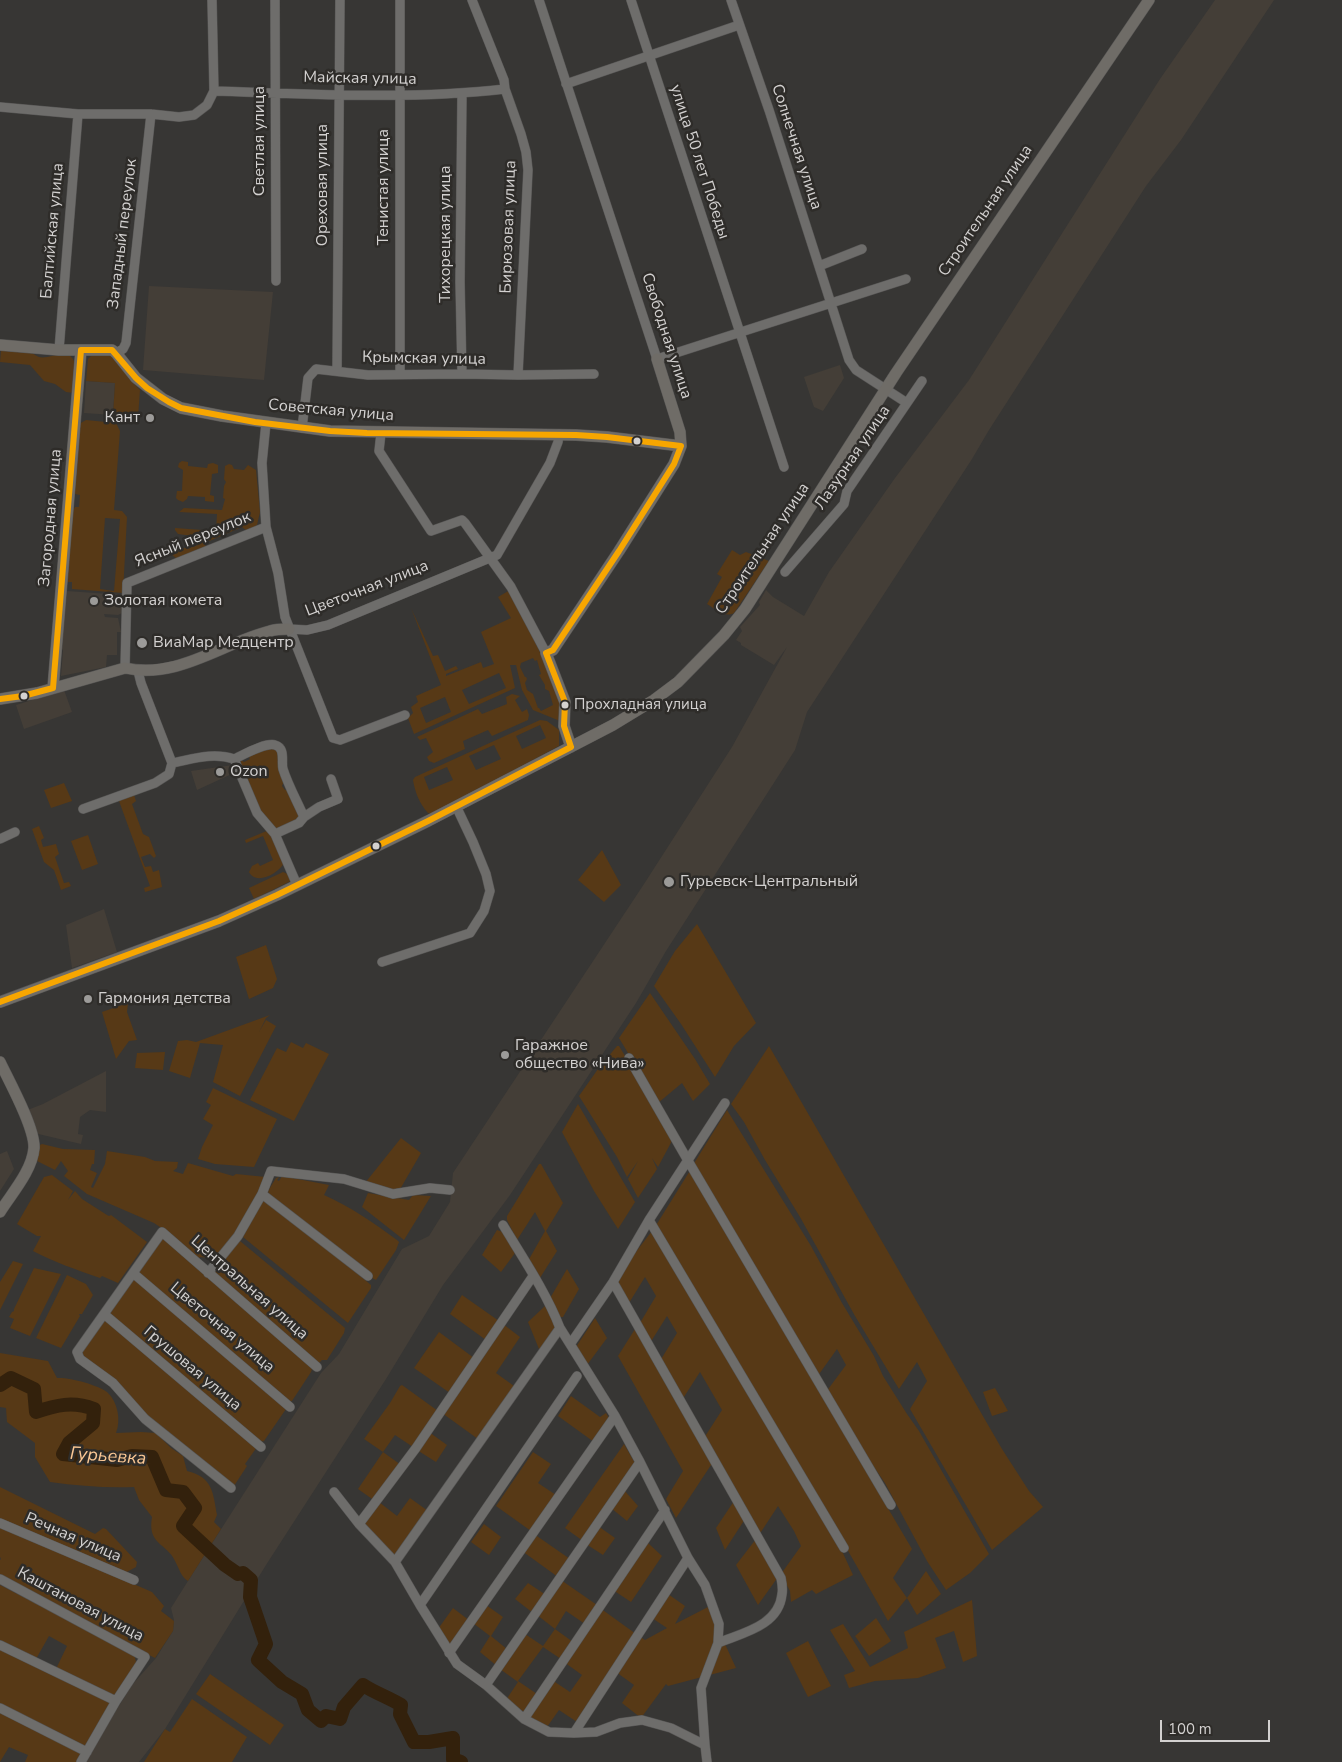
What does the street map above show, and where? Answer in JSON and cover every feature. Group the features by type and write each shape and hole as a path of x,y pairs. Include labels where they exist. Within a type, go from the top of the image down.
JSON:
{"street":[{"path":"0,107 78,114 151,114 180,117 194,115 207,105 214,91 212,0"},
{"name":"Светлая улица","path":"275,0 276,281"},
{"name":"Ореховая улица","path":"337,371 340,0"},
{"name":"Тенистая улица","path":"400,0 400,374"},
{"name":"Бирюзовая улица","path":"472,0 504,80 505,89 526,152 528,170 518,376"},
{"name":"Свободная улица","path":"539,0 657,359 680,432 682,446"},
{"name":"улица 50 лет Победы","path":"631,0 784,467"},
{"name":"Солнечная улица","path":"731,0 770,110 849,360 856,370 907,403"},
{"name":"Строительная улица","path":"0,1002 219,921 297,885 614,725 670,688 703,658 729,630 756,594 885,390 1148,0"},
{"path":"566,84 739,25"},
{"name":"Майская улица","path":"214,91 399,95 462,94 505,89"},
{"name":"Тихорецкая улица","path":"462,94 460,282 462,374"},
{"name":"Балтийская улица","path":"59,350 78,114"},
{"name":"Западный переулок","path":"116,353 126,344 151,114"},
{"path":"819,266 862,250"},
{"path":"657,359 906,279"},
{"path":"0,345 59,350 112,350 116,353"},
{"name":"Загородная улица","path":"53,688 81,350"},
{"name":"Советская улица","path":"116,353 136,378 147,388 181,408 266,423 302,428 381,433 559,434 607,437 682,446"},
{"name":"Крымская улица","path":"302,428 308,378 316,369 368,375 462,374 518,376 594,374"},
{"name":"Лазурная улица","path":"785,572 844,504 847,491 922,381"},
{"path":"266,423 262,463 266,527 278,573 285,617 334,738 340,740 405,715"},
{"path":"381,433 379,451 431,531 462,520 491,557 511,588 546,653 565,702 564,726 571,747"},
{"path":"491,557 497,555 550,462 559,434"},
{"path":"546,653 553,650 619,551 674,464 682,446"},
{"name":"Ясный переулок","path":"125,668 127,583 266,527"},
{"name":"Цветочная улица","path":"125,668 138,671 170,668 270,630 307,630 328,625 491,557"},
{"path":"0,699 23,696 125,668"},
{"path":"83,809 155,783 170,774 172,763 138,671"},
{"path":"172,763 209,755 223,755 234,759 267,745 275,744 282,753 283,768 304,817"},
{"path":"234,759 257,813 274,834 297,885"},
{"path":"274,834 299,822 319,807 338,799 331,779"},
{"path":"382,962 470,933 484,911 490,891 486,874 456,806"},
{"path":"0,838 15,832"},
{"path":"630,1058 687,1159 890,1504"},
{"path":"0,1062 29,1127 34,1148 31,1161 25,1173 0,1212"},
{"path":"571,1343 613,1282 687,1159 725,1103"},
{"path":"208,1273 238,1236 262,1194 271,1171 344,1179 393,1194 430,1188 450,1190"},
{"path":"262,1194 368,1276"},
{"path":"649,1220 844,1548"},
{"path":"503,1225 556,1316 560,1328 615,1416 688,1558 705,1585 719,1624 718,1642 701,1688 708,1762"},
{"name":"Центральная улица","path":"132,1273 162,1232 317,1367"},
{"path":"132,1273 77,1352 80,1359 113,1383 145,1419 231,1488"},
{"name":"Цветочная улица","path":"132,1273 290,1407"},
{"path":"359,1524 416,1448 533,1276"},
{"path":"613,1282 781,1578 782,1595 775,1614 759,1627 718,1642"},
{"name":"Грушовая улица","path":"104,1314 261,1447"},
{"path":"395,1562 560,1328"},
{"path":"420,1605 577,1376"},
{"path":"450,1653 615,1416"},
{"path":"486,1685 640,1462"},
{"path":"334,1492 359,1524 395,1562 457,1664 486,1685 524,1719 549,1732 574,1733 596,1732 620,1723 642,1720 671,1728 705,1745"},
{"path":"524,1719 665,1510"},
{"name":"Речная улица","path":"0,1523 134,1580"},
{"path":"574,1733 688,1558"},
{"name":"Каштановая улица","path":"0,1579 145,1657 116,1701"},
{"path":"0,1644 116,1701 80,1762"},
{"path":"0,1708 87,1752"}],"shaded area":[{"path":"1215,0 1274,0 1181,140 1146,186 972,459 807,712 795,750 666,951 636,1003 510,1195 443,1285 386,1379 266,1565 165,1729 139,1762 84,1762 132,1685 156,1658 173,1631 174,1620 171,1608 193,1573 321,1373 339,1354 402,1249 429,1236 450,1202 453,1173 732,747 787,647 774,665 736,640 742,631 740,627 760,605 759,602 766,590 773,597 804,616 829,572 895,478 969,380 1160,79"},
{"path":"149,286 273,292 264,380 143,370"},
{"path":"1,350 26,351 39,357 67,354 74,361 74,393 66,392 55,384 44,381 30,365 0,362"},
{"path":"92,355 112,357 140,390 138,418 113,415 115,383 86,381 88,359"},
{"path":"840,365 844,378 823,411 814,407 804,377"},
{"path":"86,381 115,383 113,415 84,413"},
{"path":"86,420 116,423 120,431 114,510 122,511 127,517 123,593 72,589 72,582 66,582 72,512 75,507 79,507 80,495 75,494 74,490 79,424","holes":["105,518 120,519 114,591 100,589"]},
{"path":"182,461 188,462 188,466 207,468 208,464 218,465 218,473 212,474 210,495 214,496 214,502 205,501 205,497 188,496 183,502 176,498 177,491 182,491 183,470 178,467"},
{"path":"229,464 234,469 244,470 248,465 256,470 260,512 257,525 247,531 242,527 207,542 204,549 177,559 171,554 172,546 192,547 198,545 200,537 178,534 175,528 216,531 217,514 179,512 184,508 222,510 225,499 223,498 226,482 224,479 225,466"},
{"path":"732,550 740,555 746,552 769,561 734,613 727,614 707,604 722,577 717,574"},
{"path":"510,590 562,702 560,721 533,710 522,690 516,665 510,665 515,688 414,734 408,718 413,713 411,707 418,702 416,696 441,685 411,608 433,656 438,655 445,671 456,666 458,669 446,674 446,676 481,662 483,668 494,664 481,632 511,618 498,597","holes":["533,658 535,661 537,660 541,674 539,675 545,685 545,689 549,691 553,705 541,711 533,694 527,690 525,683 527,679 520,667 521,663","499,673 506,688 469,704 462,690","445,697 451,712 426,723 420,708"]},
{"path":"67,591 123,595 122,613 118,615 104,614 105,617 118,618 121,632 117,632 117,655 107,655 106,667 61,676 63,650 61,648"},
{"path":"64,690 72,712 24,729 16,705"},
{"path":"512,694 520,696 515,700 522,712 527,709 528,720 492,736 488,730 463,741 465,749 434,763 429,761 427,757 433,752 426,738 420,740 417,737 478,709 482,714 507,704 506,697"},
{"path":"540,720 547,721 559,730 559,746 432,814 428,813 418,797 413,780 415,777","holes":["540,725 546,738 522,749 516,736","494,745 501,759 476,770 469,756","447,767 453,780 429,790 424,777"]},
{"path":"266,747 278,749 285,778 282,786 285,790 288,789 300,813 296,822 274,830 262,816 240,764 241,760 244,762 250,759 248,755"},
{"path":"233,765 236,772 197,790 191,771"},
{"path":"64,783 72,801 51,808 44,790"},
{"path":"134,795 136,801 132,804 143,834 149,837 156,856 154,858 150,854 141,857 145,867 151,866 153,872 159,870 162,887 145,892 144,888 150,886 119,801 117,800"},
{"path":"39,826 44,838 41,840 43,847 56,844 59,854 55,857 64,883 69,882 71,886 61,890 54,870 44,862 32,829"},
{"path":"269,830 284,863 273,874 257,878 249,872 252,866 258,863 260,866 273,860 263,836 246,843 245,840"},
{"path":"88,835 98,864 82,870 71,841"},
{"path":"602,850 621,885 604,902 578,880"},
{"path":"283,872 290,875 293,880 254,899 249,888"},
{"path":"104,909 117,952 72,968 66,925"},
{"path":"697,924 756,1023 734,1046 715,1077 654,986 675,951"},
{"path":"266,945 277,979 273,988 249,999 236,957"},
{"path":"650,993 710,1084 693,1101 682,1083 658,1103 619,1038"},
{"path":"128,1003 127,1012 137,1040 129,1041 116,1059 102,1012"},
{"path":"270,1015 266,1018 259,1032 266,1020 276,1026 240,1096 213,1082 223,1045 200,1043 190,1078 169,1071 178,1041 196,1042"},
{"path":"291,1042 303,1048 306,1043 329,1054 294,1121 250,1100 277,1048 286,1052"},
{"path":"617,1046 619,1046 674,1137 658,1167 652,1158 657,1169 638,1198 628,1179 638,1161 627,1177 617,1157 579,1096"},
{"path":"769,1046 1002,1449 1029,1491 1043,1507 992,1550 910,1409 927,1381 917,1362 899,1389 744,1122 731,1104"},
{"path":"165,1052 163,1070 135,1068 137,1053"},
{"path":"106,1071 106,1112 90,1110 80,1117 78,1134 83,1135 81,1144 34,1133 25,1111 43,1104"},
{"path":"213,1088 277,1119 254,1167 215,1164 198,1159 213,1125 203,1119 211,1105 206,1102"},
{"path":"578,1104 635,1202 618,1229 594,1191 562,1132"},
{"path":"727,1110 811,1246 874,1356 883,1376 919,1431 989,1554 970,1573 946,1590 927,1561 885,1483 850,1432 826,1392 846,1365 837,1349 817,1377 693,1165"},
{"path":"401,1138 421,1153 399,1191 365,1183"},
{"path":"42,1144 63,1149 95,1150 94,1164 92,1164 90,1170 97,1173 91,1187 93,1188 105,1164 107,1151 145,1157 155,1161 178,1162 177,1168 173,1171 183,1174 188,1163 233,1176 236,1174 266,1177 241,1227 216,1259 200,1257 199,1259 154,1223 87,1194 64,1176 68,1171 61,1161 55,1170 35,1160 38,1146"},
{"path":"7,1151 14,1169 0,1191 0,1154"},
{"path":"539,1164 541,1164 563,1203 546,1231 557,1251 538,1281 528,1261 545,1231 535,1212 517,1240 507,1220 507,1216"},
{"path":"691,1169 778,1322 912,1549 893,1578 907,1598 888,1621 655,1227"},
{"path":"52,1175 73,1191 68,1200 75,1191 82,1199 107,1215 111,1215 147,1242 118,1283 102,1276 100,1278 74,1269 33,1251 41,1236 37,1236 17,1224 44,1177"},
{"path":"282,1176 329,1185 324,1195 380,1227 399,1242 396,1250 376,1280 368,1276 269,1195 268,1191 276,1178 279,1177 277,1180 279,1181"},
{"path":"368,1193 409,1200 413,1195 431,1196 404,1240 362,1207"},
{"path":"263,1199 267,1199 371,1285 371,1288 348,1323 243,1237"},
{"path":"497,1230 503,1232 515,1253 501,1272 482,1255"},
{"path":"652,1231 842,1551 853,1575 816,1594 812,1590 791,1602 790,1591 781,1574 801,1546 794,1531 778,1506 759,1535 704,1438 722,1410 700,1372 682,1400 660,1361 677,1333 667,1316 650,1343 640,1323 656,1296 645,1277 629,1303 617,1283 632,1257"},
{"path":"163,1238 313,1366 292,1401 288,1402 137,1272"},
{"path":"238,1241 345,1328 344,1333 327,1360 322,1360 318,1364 214,1273"},
{"path":"13,1261 23,1264 0,1310 0,1282"},
{"path":"34,1268 61,1274 30,1336 10,1328 14,1319 9,1317 14,1311"},
{"path":"567,1269 579,1289 563,1317 559,1317 549,1300"},
{"path":"67,1275 86,1284 93,1295 82,1314 79,1314 80,1316 61,1348 36,1338"},
{"path":"134,1277 286,1409 264,1441 260,1442 108,1313"},
{"path":"462,1295 499,1321 486,1340 450,1314"},
{"path":"545,1306 557,1327 542,1348 539,1349 528,1322"},
{"path":"105,1317 257,1447 245,1464 247,1466 234,1486 179,1445 87,1362 80,1352"},
{"path":"595,1318 607,1338 587,1365 576,1347"},
{"path":"503,1324 520,1337 496,1373 514,1386 478,1439 442,1413"},
{"path":"635,1329 672,1396 713,1462 676,1518 666,1499 683,1471 618,1356"},
{"path":"439,1332 474,1358 450,1393 414,1368"},
{"path":"0,1353 48,1361 57,1378 76,1380 103,1389 111,1396 118,1411 118,1428 116,1433 156,1433 171,1448 183,1456 187,1471 202,1477 207,1482 213,1493 216,1507 217,1515 214,1522 221,1529 188,1581 182,1575 172,1555 159,1543 152,1533 152,1517 139,1500 134,1487 71,1485 50,1482 35,1457 35,1443 7,1422 6,1408 0,1407"},
{"path":"402,1385 438,1411 413,1447 395,1435 383,1452 364,1439"},
{"path":"995,1388 1008,1411 992,1416 983,1392"},
{"path":"571,1396 600,1417 606,1413 609,1418 594,1442 558,1416"},
{"path":"429,1432 447,1445 436,1462 417,1450"},
{"path":"624,1444 636,1465 583,1541 565,1528"},
{"path":"383,1452 401,1465 375,1501 358,1489"},
{"path":"533,1452 551,1464 538,1483 556,1495 531,1531 496,1506"},
{"path":"0,1487 95,1534 103,1528 106,1529 137,1562 136,1567 125,1573 0,1521"},
{"path":"624,1490 638,1506 627,1521 611,1508"},
{"path":"410,1498 428,1511 397,1555 393,1555 364,1524 379,1502 397,1516"},
{"path":"734,1501 745,1519 725,1550 716,1528"},
{"path":"484,1524 501,1537 489,1555 471,1542"},
{"path":"0,1526 152,1592 164,1606 161,1611 174,1621 173,1631 155,1658 0,1579"},
{"path":"598,1526 615,1538 603,1555 586,1544"},
{"path":"534,1534 570,1559 558,1577 522,1551"},
{"path":"756,1539 778,1577 758,1605 736,1565"},
{"path":"648,1543 662,1556 631,1602 613,1590"},
{"path":"926,1571 941,1594 917,1615 907,1598"},
{"path":"561,1580 597,1605 585,1624 566,1611 555,1629 537,1615"},
{"path":"528,1583 546,1595 533,1613 515,1599"},
{"path":"0,1585 134,1654 136,1662 117,1694 112,1696 56,1669 67,1646 49,1636 36,1659 0,1640"},
{"path":"668,1594 685,1606 675,1624 708,1607 736,1668 668,1686 666,1684 641,1718 622,1703 634,1685 616,1672 639,1636 645,1640 667,1628 652,1618"},
{"path":"972,1600 977,1656 963,1662 954,1631 935,1638 946,1668 918,1678 875,1681 849,1688 844,1675 855,1671 830,1630 843,1624 870,1667 908,1648 904,1632"},
{"path":"486,1605 503,1617 491,1636 508,1650 497,1666 480,1652 490,1636 473,1623"},
{"path":"453,1608 470,1621 450,1645 438,1629"},
{"path":"600,1608 636,1634 577,1722 559,1710 547,1727 529,1719 552,1680 570,1692 582,1675 564,1662"},
{"path":"876,1618 891,1641 869,1656 855,1636"},
{"path":"555,1629 573,1642 561,1659 543,1647 518,1681 537,1694 524,1712 506,1700 518,1682 500,1669 525,1634 543,1646"},
{"path":"808,1641 831,1686 808,1697 786,1653"},
{"path":"0,1648 110,1701 111,1704 88,1747 84,1747 0,1707"},
{"path":"210,1674 284,1725 270,1745 196,1694"},
{"path":"192,1699 247,1737 232,1762 144,1762 165,1729 170,1732"},
{"path":"0,1713 81,1752 82,1755 78,1762 25,1762 28,1755 9,1747 0,1762"}],"waterway":[{"name":"Гурьевка","path":"0,1385 11,1378 34,1389 36,1412 65,1405 79,1405 94,1409 93,1423 69,1443 63,1454 117,1460 132,1456 152,1457 166,1490 183,1492 195,1508 183,1526 225,1565 238,1574 243,1573 251,1580 250,1597 266,1644 258,1660 282,1682 302,1694 308,1710 321,1721 326,1716 340,1719 344,1707 363,1685 401,1705 400,1714 414,1742 429,1742 453,1738 453,1759 461,1762"}],"transit line":[{"path":"81,350 112,350 147,388 181,408 255,422 330,431 367,433 576,435 681,446"},
{"path":"53,688 81,350"},
{"path":"546,653 553,650 619,551 674,464 681,446"},
{"path":"546,653 565,702 564,726 571,747"},
{"path":"0,699 23,696 53,688"},
{"path":"0,1002 219,921 277,895 428,821 571,747"}],"place":[{"name":"Кант","path":"150,418"},
{"name":"Золотая комета","path":"94,601"},
{"name":"ВиаМар Медцентр","path":"142,643"},
{"name":"Прохладная улица","path":"565,705"},
{"name":"Ozon","path":"220,772"},
{"name":"Гурьевск-Центральный","path":"669,882"},
{"name":"Гармония детства","path":"88,999"},
{"name":"Гаражное общество «Нива»","path":"505,1055"}]}
